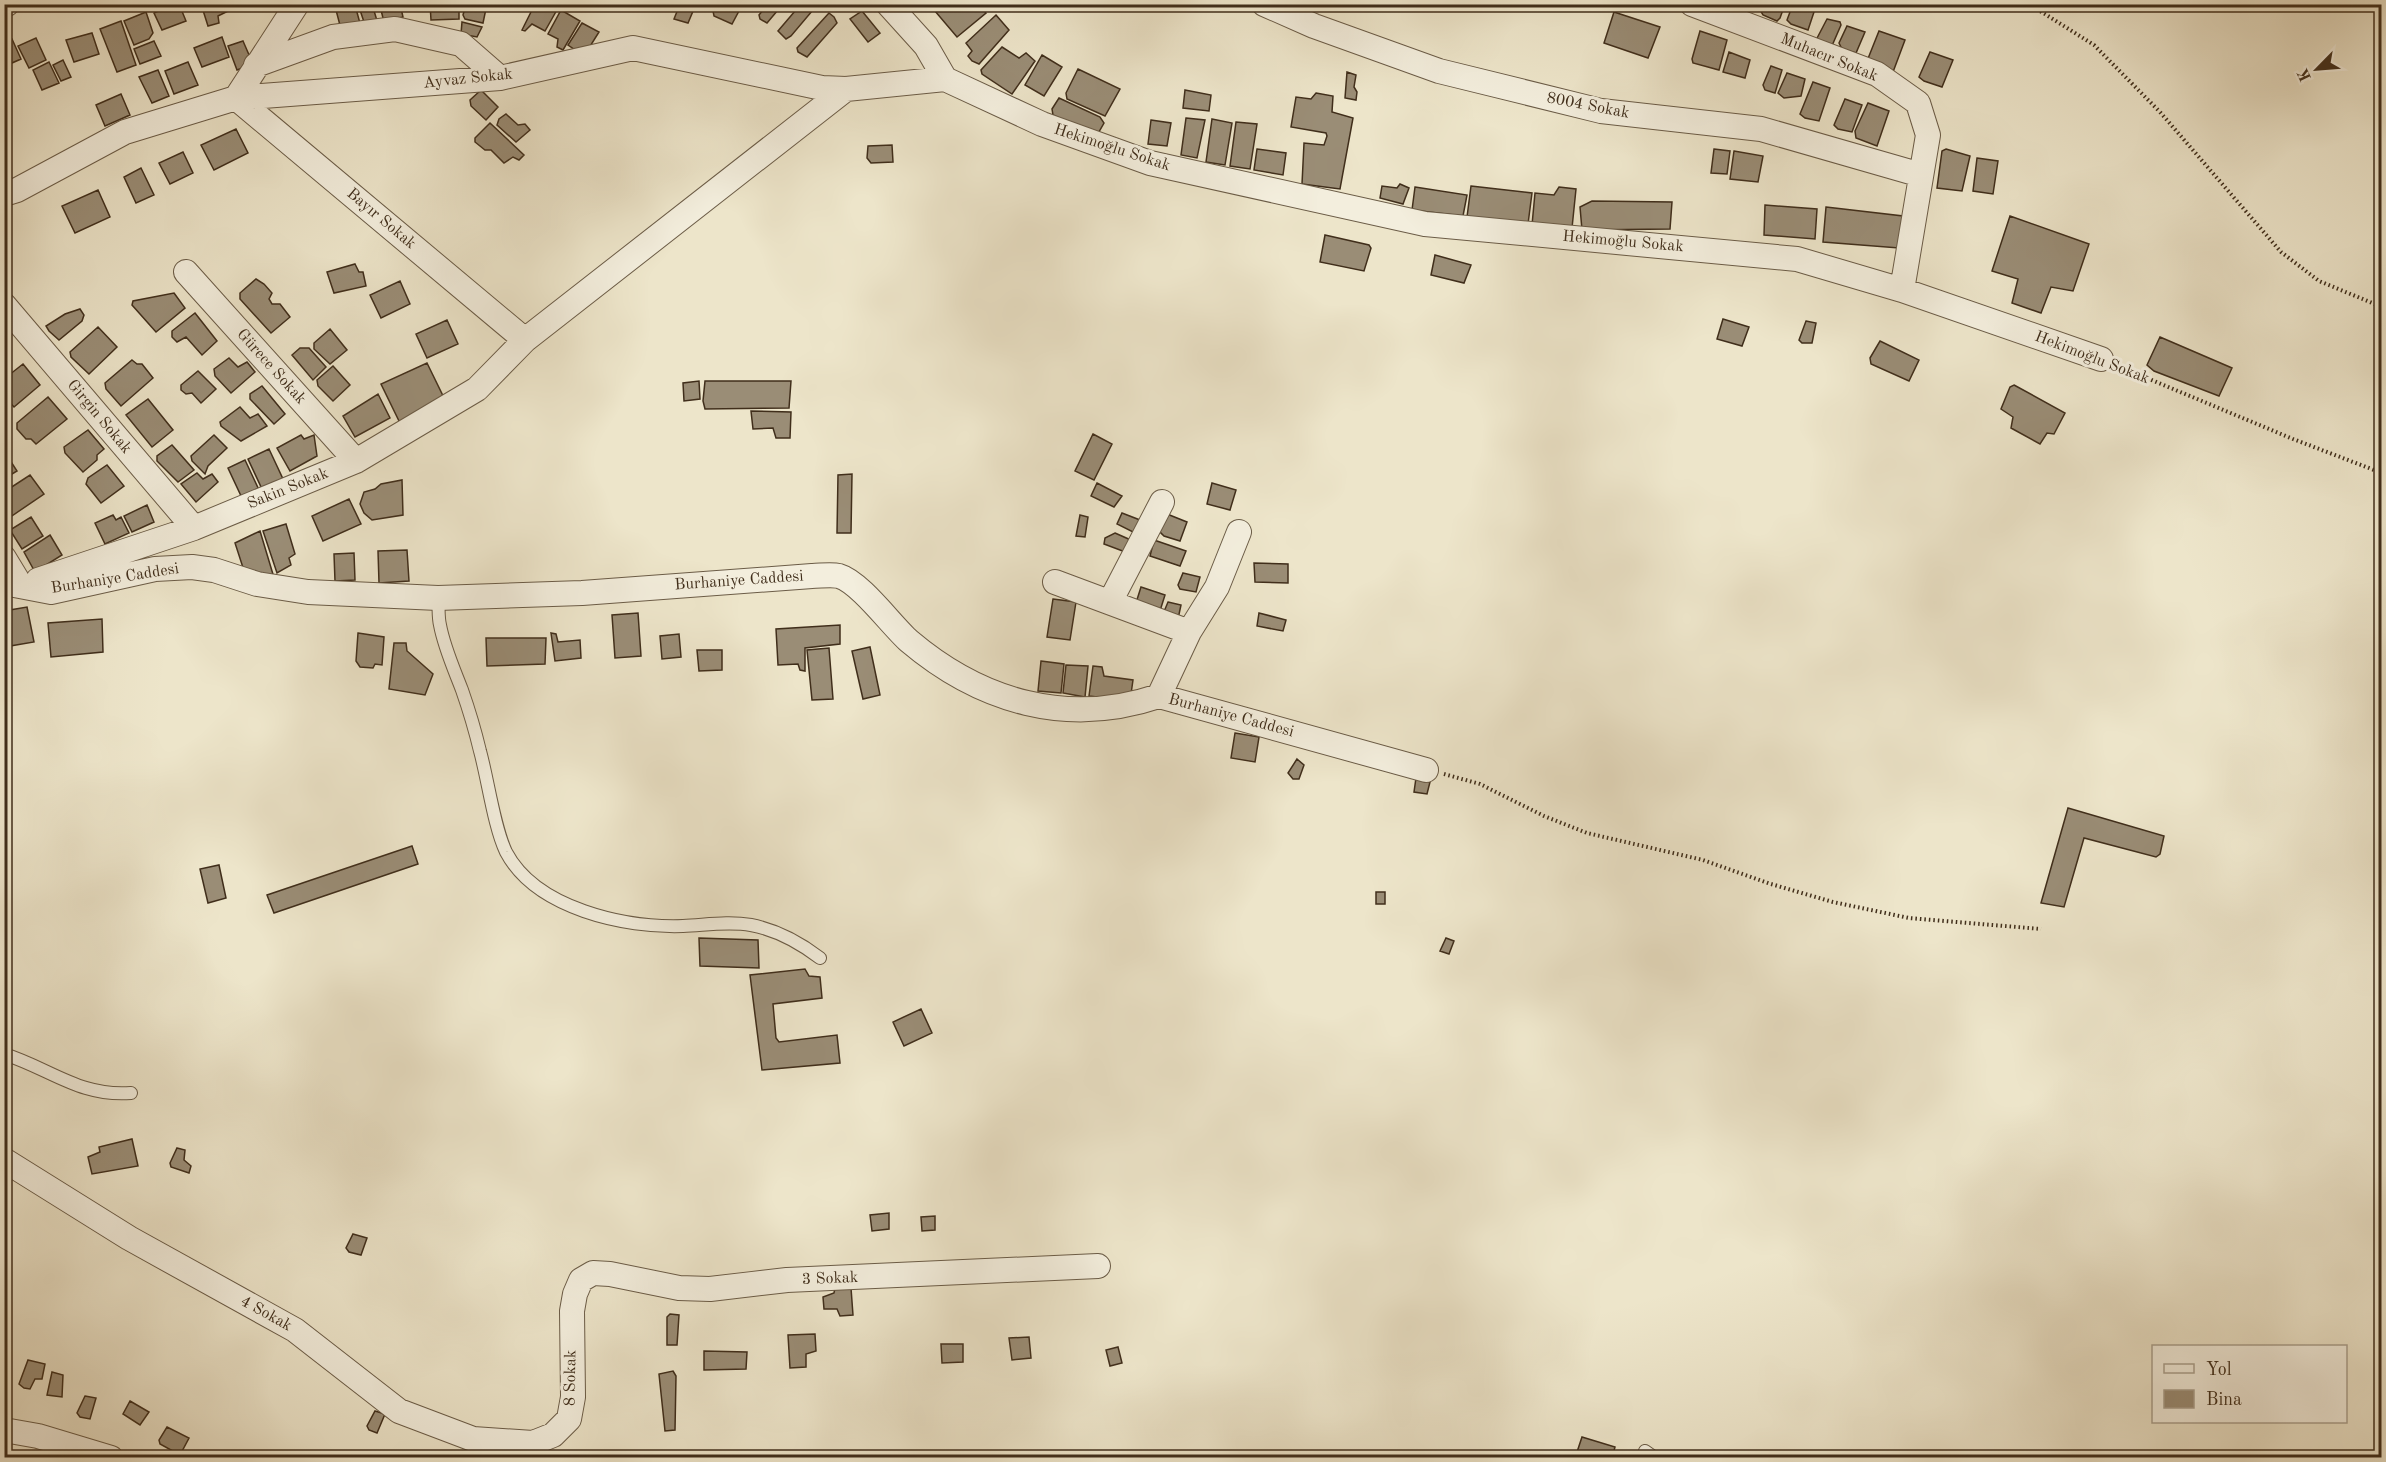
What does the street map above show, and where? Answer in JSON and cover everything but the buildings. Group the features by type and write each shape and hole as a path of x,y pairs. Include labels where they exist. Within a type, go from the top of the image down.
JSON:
{"street":[{"path":"237,98 297,4"},
{"path":"888,4 926,46 945,80"},
{"name":"8004 Sokak","path":"1264,4 1314,26 1439,71 1601,111 1761,129 1921,175"},
{"name":"Muhacır Sokak","path":"1692,4 1877,74 1918,103 1928,135 1902,290"},
{"path":"256,65 333,37 395,29 460,44 500,78"},
{"name":"Ayvaz Sokak","path":"4,194 17,190 125,132 237,98 500,78 633,48 822,88 846,89 945,80"},
{"name":"Hekimoğlu Sokak","path":"945,80 1042,124 1150,163 1425,224 1797,259 1902,290 2101,359"},
{"name":"Sakin Sokak","path":"13,585 194,528 356,461 477,389 525,340 846,89"},
{"name":"Bayır Sokak","path":"237,98 525,340"},
{"name":"Gürece Sokak","path":"186,272 356,461"},
{"name":"Girgin Sokak","path":"4,305 194,528"},
{"path":"1110,602 1162,502"},
{"path":"1159,696 1190,632 1217,587 1239,532"},
{"path":"4,558 13,585"},
{"name":"Burhaniye Caddesi","path":"13,585 51,592 155,569 192,567 214,570 257,584 308,592 438,598 582,593 812,576 840,576 867,596 908,640 958,677 1021,703 1071,710 1131,705 1159,696 1426,770"},
{"path":"1055,582 1190,632"},
{"name":"4 Sokak","path":"4,1160 129,1238 295,1330 399,1411 473,1439 533,1443"},
{"name":"3 Sokak","path":"575,1294 581,1280 593,1274 610,1274 679,1288 710,1289 787,1280 1098,1266"},
{"name":"8 Sokak","path":"533,1443 553,1435 569,1419 573,1397 572,1336 575,1294"},
{"path":"4,1430 38,1436 111,1458"}],"lane":[{"path":"438,598 439,624 476,738 502,841 513,862 540,890 587,913 652,925 749,924 786,936 820,958"},
{"path":"4,1054 42,1068 85,1089 114,1094 131,1093"}],"path":[{"path":"2030,4 2094,45 2160,112 2281,252 2319,281 2382,307"},
{"name":"Hekimoğlu Sokak","path":"2101,359 2293,439 2382,473"},
{"path":"1426,770 1480,784 1544,816 1587,833 1703,860 1771,884 1833,902 1909,918 2041,929"}]}
